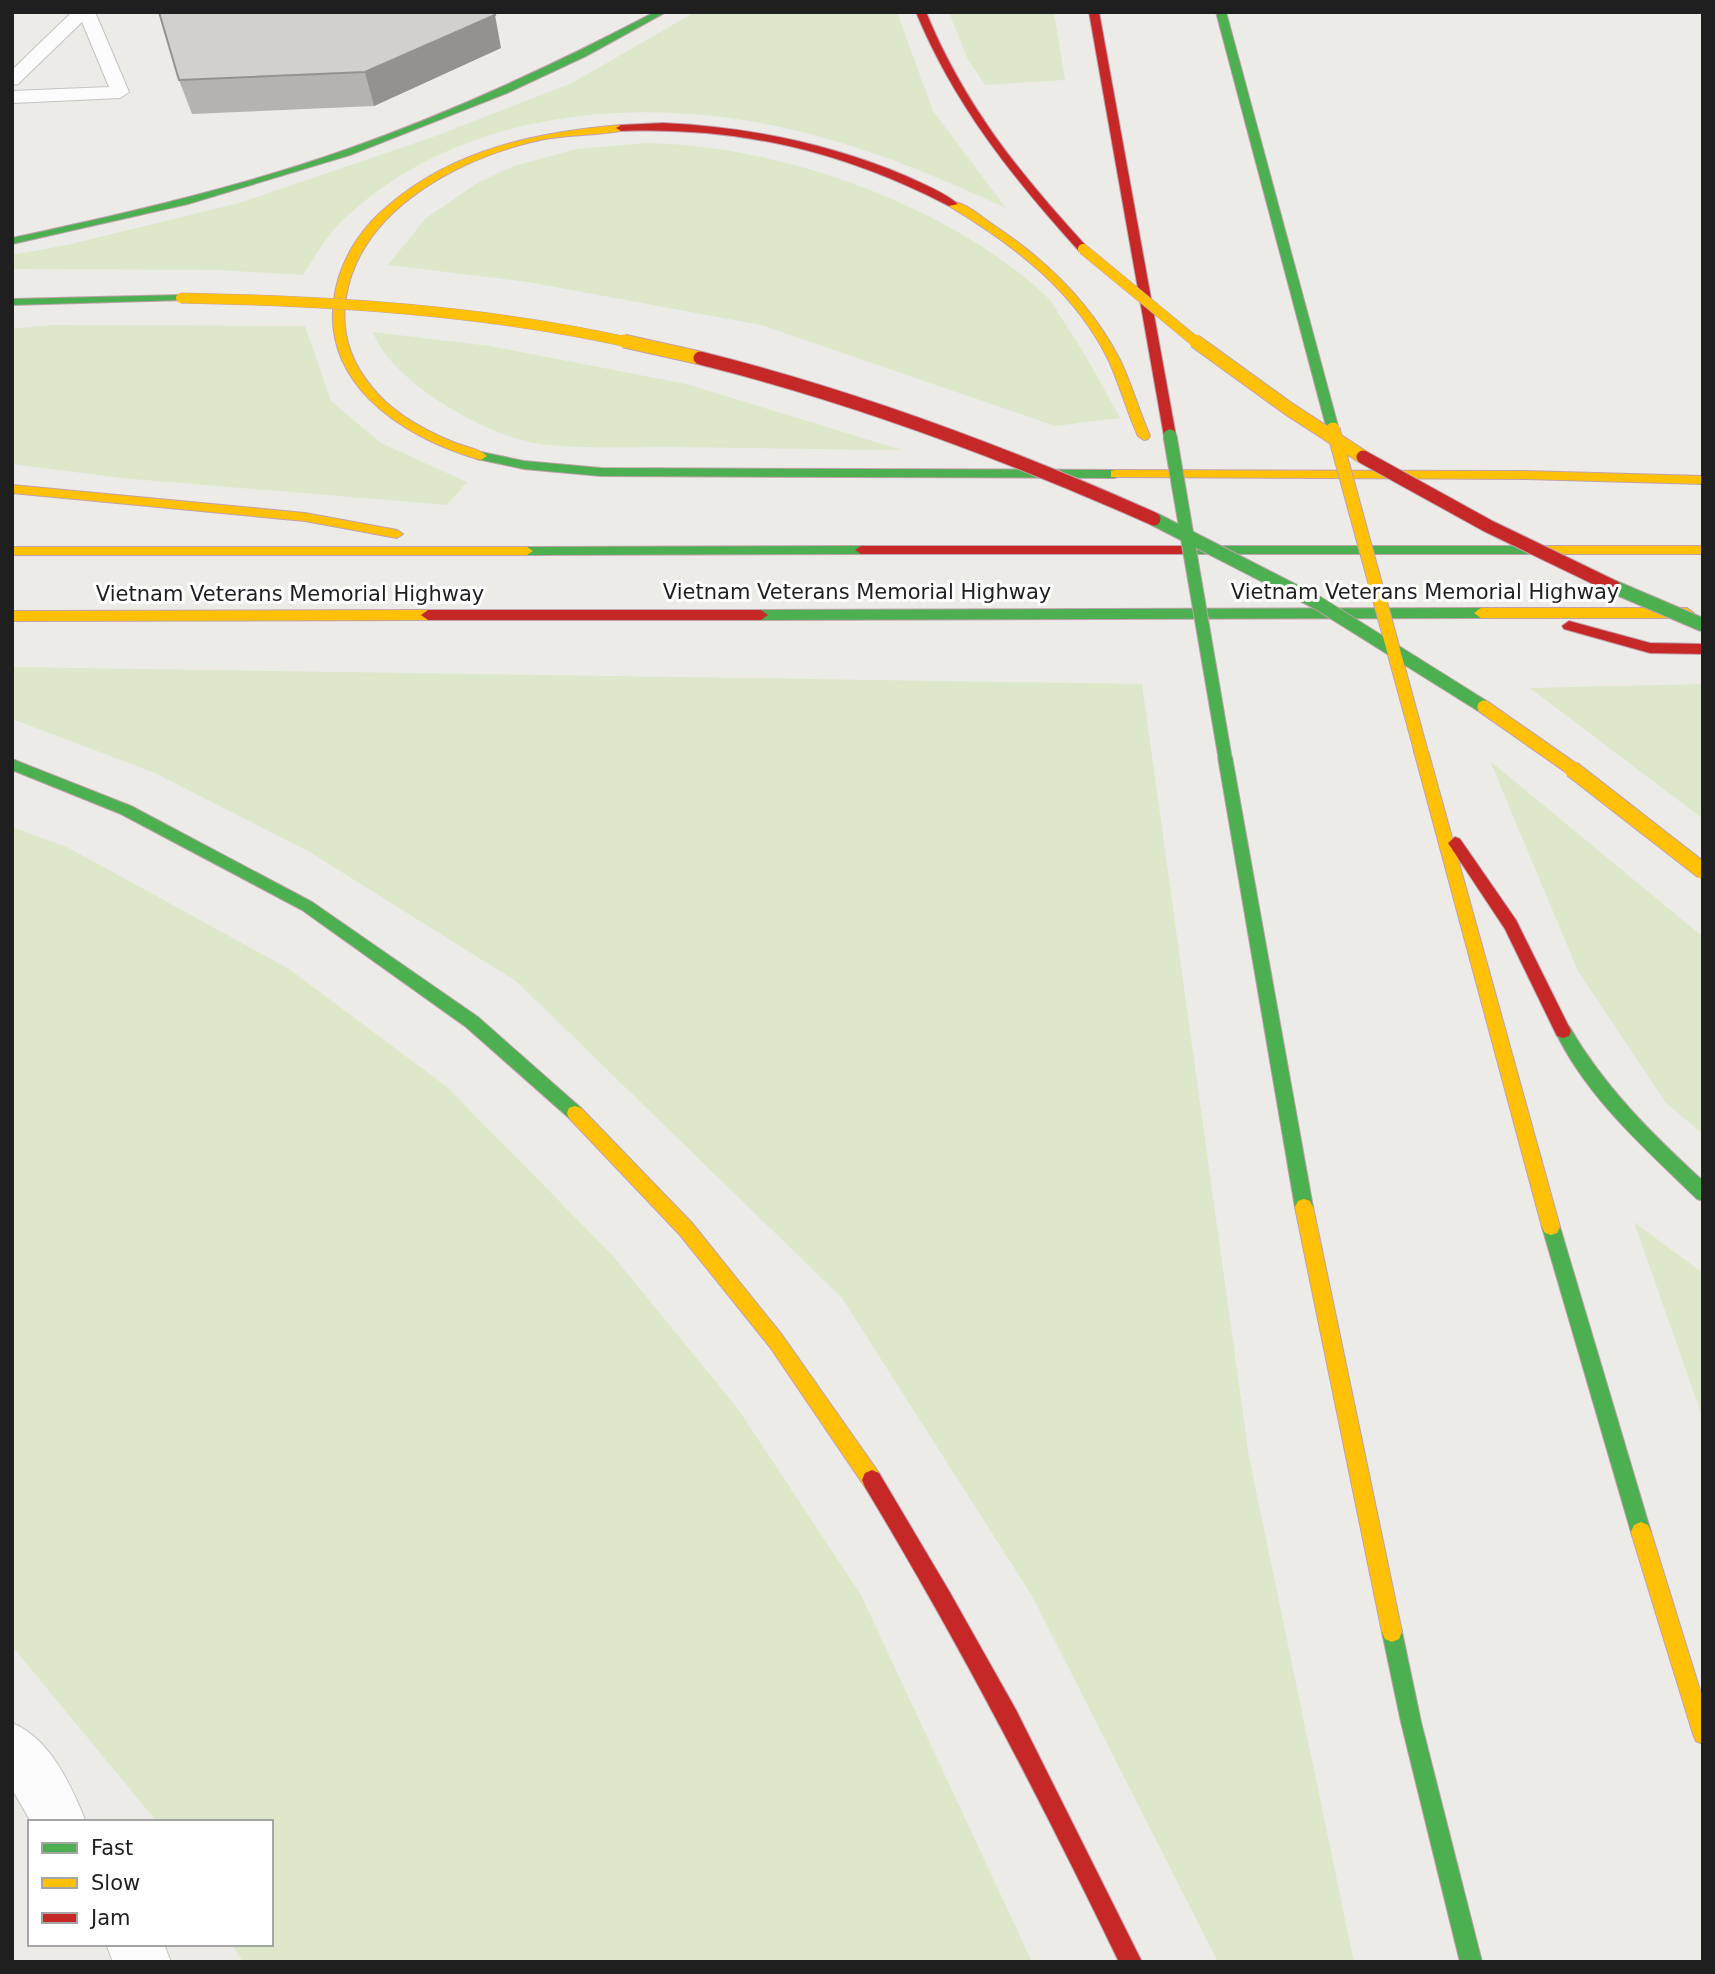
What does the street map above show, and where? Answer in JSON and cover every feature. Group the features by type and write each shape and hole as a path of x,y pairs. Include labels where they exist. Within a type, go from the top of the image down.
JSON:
{"highway":[{"path":"12,241 180,203 365,147 532,81 662,12"},
{"path":"921,12 945,70 971,116 1005,162 1083,249 1171,326 1252,387 1368,461 1507,536 1703,625"},
{"path":"1094,12 1306,1213 1411,1722 1471,1962"},
{"path":"1221,12 1546,1215 1703,1734"},
{"path":"1179,488 1151,446 1112,356 1087,315 1064,287 1014,242 972,213 914,183 825,151 772,138 683,126 642,126 556,135 489,154 424,184 382,217 351,256 338,290 336,323 342,349 357,379 388,411 425,435 464,451 536,467 615,472 1511,475 1703,480"},
{"path":"12,302 272,299 381,306 503,320 584,332 736,365 925,421 1085,485 1272,576 1441,677 1539,744 1620,802 1703,871"},
{"path":"12,489 305,517 488,551"},
{"name":"Vietnam Veterans Memorial Highway","path":"12,551 1703,550"},
{"path":"1516,612 1650,648 1703,649"},
{"name":"Vietnam Veterans Memorial Highway","path":"12,616 1703,613"},
{"path":"12,764 153,822 318,912 482,1030 587,1125 615,1154 689,1234 776,1341 877,1485 980,1657 1067,1823 1131,1962"},
{"path":"1439,820 1511,925 1567,1038 1604,1090 1638,1130 1703,1193"}],"street":[{"path":"12,1748 26,1763 60,1820"},
{"path":"134,1946 144,1962"}],"lane":[{"path":"12,80 84,12 120,92 12,97"}],"green space":[{"path":"695,12 897,12 933,111 1006,208 903,164 797,131 738,119 678,113 616,113 555,120 496,133 439,155 387,184 340,223 303,275 219,270 12,269 12,255 67,245 239,203 433,137 572,83"},
{"path":"949,12 1054,12 1065,80 985,85 967,58"},
{"path":"646,143 697,146 805,168 859,186 911,208 961,234 1006,263 1049,299 1120,418 1055,426 761,325 528,282 388,265 426,218 479,182 514,166 577,149"},
{"path":"50,325 305,326 331,401 381,443 467,482 447,505 121,478 12,464 12,329"},
{"path":"373,332 490,346 686,384 902,450 587,447 540,444 495,431 444,405 400,370 383,351"},
{"path":"12,667 1142,684 1249,1457 1354,1962 1218,1962 1032,1596 842,1298 517,982 308,851 155,773 12,719"},
{"path":"1703,684 1703,819 1530,688"},
{"path":"1490,761 1703,937 1703,1134 1666,1103 1578,971"},
{"path":"12,827 67,847 289,969 447,1087 613,1256 738,1409 861,1595 1032,1962 243,1962 233,1946 273,1946 273,1820 155,1820 12,1646"},
{"path":"1634,1222 1703,1273 1703,1419"}],"building":[{"path":"159,12 493,12 495,15 365,72 179,80"}],"traffic: fast":[{"path":"12,241 184,202 346,153 504,91 583,54 662,12"},
{"path":"1221,12 1332,426"},
{"path":"12,302 181,298"},
{"path":"1170,436 1225,757"},
{"path":"481,456 524,465 601,472 1115,474"},
{"path":"1154,519 1318,603 1484,707"},
{"path":"527,551 861,550"},
{"path":"1190,550 1528,550"},
{"path":"1614,587 1703,625"},
{"path":"761,615 1481,613"},
{"path":"1225,757 1304,1207"},
{"path":"12,764 126,810 307,906 472,1022 575,1113"},
{"path":"1563,1031 1591,1076 1626,1118 1703,1193"},
{"path":"1551,1227 1641,1532"},
{"path":"1392,1632 1411,1722 1471,1962"}],"traffic: slow":[{"path":"481,456 450,446 420,431 392,413 368,391 350,366 339,337 337,306 346,271 362,241 384,214 419,188 456,167 495,150 536,138 621,128"},
{"path":"953,204 1002,235 1046,270 1066,290 1100,335 1114,360 1144,436"},
{"path":"1083,249 1218,359 1363,457"},
{"path":"181,298 315,302 449,312 559,328 700,358"},
{"path":"1333,429 1421,751"},
{"path":"1115,474 1525,475 1703,480"},
{"path":"12,489 305,517 397,534"},
{"path":"1528,550 1703,550"},
{"path":"12,551 527,551"},
{"path":"1481,613 1687,613"},
{"path":"12,616 428,615"},
{"path":"1484,707 1579,774 1703,871"},
{"path":"1421,751 1551,1227"},
{"path":"575,1113 686,1229 776,1341 872,1480"},
{"path":"1304,1207 1392,1632"},
{"path":"1641,1532 1703,1734"}],"traffic: jam":[{"path":"921,12 951,78 970,109 1011,167 1083,249"},
{"path":"1094,12 1170,436"},
{"path":"621,128 706,128 793,142 876,168 953,204"},
{"path":"700,358 817,389 932,427 1044,471 1154,519"},
{"path":"1363,457 1488,526 1614,587"},
{"path":"861,550 1190,550"},
{"path":"428,615 761,615"},
{"path":"1569,626 1650,648 1703,649"},
{"path":"1455,843 1511,925 1563,1031"},
{"path":"872,1480 976,1658 1071,1839 1131,1962"}]}
